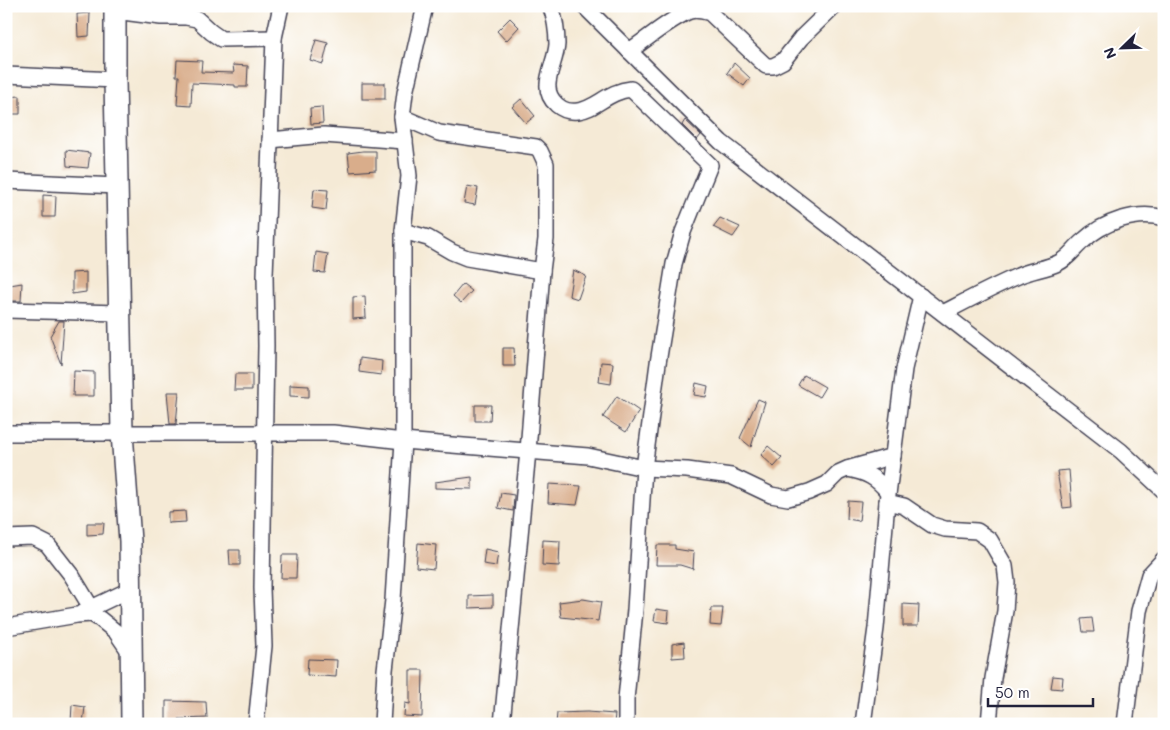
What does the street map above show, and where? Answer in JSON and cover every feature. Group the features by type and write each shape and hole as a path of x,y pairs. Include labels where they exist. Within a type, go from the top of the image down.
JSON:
{"main road":[{"path":"115,8 119,313 122,433 130,541 132,724"}],"street":[{"path":"256,724 264,646 262,588 265,432 265,275 274,38 281,6"},
{"path":"382,724 385,670 393,600 403,440 403,231 408,176 402,117 405,93 425,6"},
{"path":"550,6 557,45 547,88 552,101 562,109 570,112 581,111 607,96 621,90 631,89 710,165"},
{"path":"584,6 721,142 1121,451 1164,492"},
{"path":"629,51 691,11 701,10 710,13 766,66 774,66 783,61 801,38 834,6"},
{"path":"115,8 161,16 197,19 210,32 221,39 274,38"},
{"path":"6,75 115,80"},
{"path":"402,117 439,133 536,147 546,164 546,239 502,724"},
{"path":"270,140 324,135 405,140"},
{"path":"626,724 626,699 635,610 644,468 674,264 683,232 721,142"},
{"path":"6,182 117,186"},
{"path":"943,313 991,287 1003,284 1026,273 1059,263 1072,254 1082,241 1100,228 1119,220 1136,216 1152,215 1164,218"},
{"path":"403,231 428,238 452,252 467,258 542,271"},
{"path":"863,724 876,628 888,497 904,369 921,296"},
{"path":"6,310 119,313"},
{"path":"6,433 332,433 588,456 644,468 687,470 731,476 771,495 788,498 827,484 838,473 847,469 893,456"},
{"path":"847,469 864,473 879,481 888,497 932,525 945,529 977,531 990,540 1005,566 1007,582 1005,610 989,724"},
{"path":"6,538 32,537 47,544 72,576 92,608"},
{"path":"1125,724 1139,610 1150,575 1164,559"},
{"path":"77,615 131,589"},
{"path":"6,627 92,614 124,641 132,655"}],"building":[{"path":"90,13 89,36 78,37 77,14"},
{"path":"510,18 519,27 506,41 497,31"},
{"path":"316,40 328,43 323,64 310,60"},
{"path":"177,60 202,61 201,72 234,73 233,65 248,66 247,87 192,83 191,106 177,105 179,76 176,76"},
{"path":"734,63 750,78 744,86 727,73"},
{"path":"362,83 385,83 385,99 362,99"},
{"path":"20,96 20,114 9,114 8,97"},
{"path":"521,99 535,116 526,123 512,107"},
{"path":"322,107 323,123 311,124 310,108"},
{"path":"685,120 701,135 697,140 682,125"},
{"path":"66,150 90,153 88,168 67,166"},
{"path":"376,151 376,170 350,172 348,153"},
{"path":"467,186 478,188 475,205 464,203"},
{"path":"314,189 328,190 326,210 312,208"},
{"path":"43,195 56,196 55,217 43,217"},
{"path":"720,218 740,227 733,237 713,227"},
{"path":"316,252 328,254 325,273 314,272"},
{"path":"573,270 586,276 578,299 569,296"},
{"path":"86,272 86,292 72,294 72,273"},
{"path":"22,283 21,301 8,301 10,285"},
{"path":"463,284 472,291 461,303 453,296"},
{"path":"365,296 366,318 353,319 353,297"},
{"path":"59,321 64,321 61,364 50,336"},
{"path":"503,348 514,348 515,366 503,366"},
{"path":"360,358 382,361 381,375 359,372"},
{"path":"601,362 613,363 611,384 599,382"},
{"path":"74,371 94,372 94,396 73,396"},
{"path":"235,374 252,374 252,390 234,390"},
{"path":"804,375 825,387 819,397 798,385"},
{"path":"696,383 708,386 706,397 694,395"},
{"path":"290,385 309,386 309,397 290,396"},
{"path":"167,392 179,392 176,424 170,424"},
{"path":"617,396 639,411 626,432 603,417"},
{"path":"758,399 765,402 751,447 740,438"},
{"path":"475,405 491,405 490,421 475,421"},
{"path":"768,446 782,458 774,467 761,455"},
{"path":"1069,470 1072,507 1063,508 1057,471"},
{"path":"472,477 472,489 435,488 435,482"},
{"path":"549,484 581,486 577,505 548,503"},
{"path":"501,493 514,495 513,511 498,508"},
{"path":"848,501 861,502 859,521 847,519"},
{"path":"185,511 186,522 168,523 168,512"},
{"path":"87,523 104,523 103,534 87,535"},
{"path":"543,540 560,541 559,566 542,565"},
{"path":"418,543 436,545 434,569 416,567"},
{"path":"657,545 675,545 675,549 694,552 693,569 680,565 656,565"},
{"path":"485,549 498,552 496,566 483,564"},
{"path":"229,550 240,550 240,565 230,565"},
{"path":"282,555 297,555 296,578 281,578"},
{"path":"493,595 493,607 469,608 469,596"},
{"path":"583,599 601,602 598,621 561,617 559,602"},
{"path":"903,604 919,605 918,626 903,626"},
{"path":"711,608 723,608 721,626 710,625"},
{"path":"656,609 669,611 668,623 654,621"},
{"path":"1092,618 1094,632 1083,632 1081,619"},
{"path":"684,642 685,657 672,658 672,644"},
{"path":"308,659 337,660 336,677 307,675"},
{"path":"410,670 423,670 422,717 404,716 405,703 410,704"},
{"path":"1053,676 1063,677 1062,689 1051,688"},
{"path":"166,701 206,702 207,718 179,719 179,722 166,721"},
{"path":"72,705 85,707 83,723 71,722"},
{"path":"587,712 615,714 614,724 556,724 557,713"}]}
